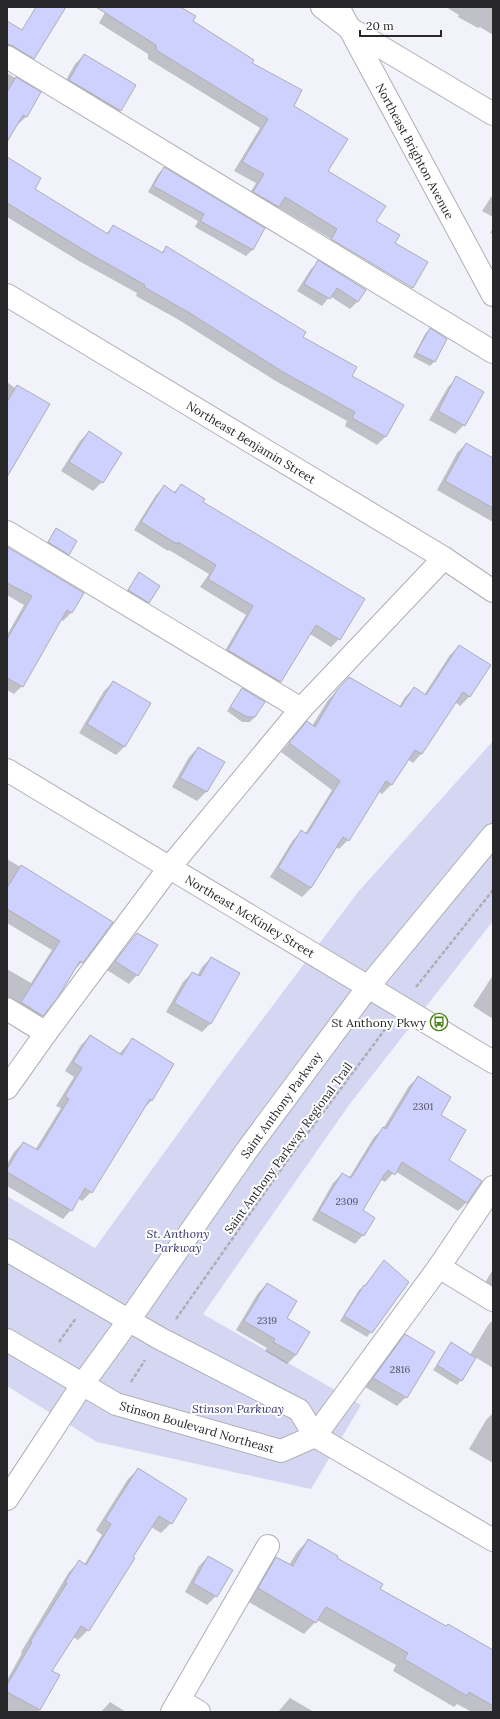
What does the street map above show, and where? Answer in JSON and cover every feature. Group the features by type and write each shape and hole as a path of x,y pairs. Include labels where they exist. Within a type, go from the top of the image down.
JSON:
{"street":[{"path":"322,7 349,28 493,114"},
{"name":"Northeast Brighton Avenue","path":"338,7 493,295"},
{"path":"7,57 493,352"},
{"name":"Northeast Benjamin Street","path":"7,295 444,558 493,591"},
{"path":"7,532 301,708"},
{"path":"7,1088 46,1033 169,868 301,708 444,558"},
{"name":"Northeast McKinley Street","path":"7,770 493,1062"},
{"name":"Saint Anthony Parkway","path":"7,1499 82,1385 129,1321 247,1150 368,987 493,834"},
{"path":"7,1009 46,1033"},
{"path":"314,1436 439,1267 493,1187"},
{"path":"7,1250 161,1339 299,1410 314,1436 493,1540"},
{"path":"439,1267 493,1300"},
{"path":"7,1340 82,1385"},
{"name":"Stinson Boulevard Northeast","path":"82,1385 116,1404 281,1451 314,1436"},
{"path":"199,1712 176,1706 268,1546"}],"path":[{"path":"420,982 493,890"},
{"name":"Saint Anthony Parkway Regional Trail","path":"181,1313 287,1161 382,1034"},
{"path":"58,1344 79,1313"},
{"path":"128,1386 144,1360"}],"green space":[{"name":"St. Anthony Parkway","path":"493,741 493,921 349,1105 203,1314 361,1405 311,1489 97,1442 7,1386 7,1196 95,1248 216,1081 358,892"}],"building":[{"path":"36,7 66,7 34,59 7,44 7,21 22,30"},
{"path":"96,7 180,7 196,16 193,21 254,60 252,63 302,90 294,106 348,139 328,171 386,206 376,221 400,235 395,243 428,262 413,288 331,239 337,229 285,197 279,207 253,192 264,174 242,162 268,119 156,50 156,45"},
{"path":"84,54 136,85 121,111 69,80"},
{"path":"16,77 41,92 27,117 23,115 7,142 7,92"},
{"path":"7,157 41,178 35,189 108,234 113,225 163,253 166,246 306,332 303,337 357,367 352,376 404,405 386,437 352,418 355,412 283,372 188,312 144,287 145,285 87,252 7,203"},
{"path":"164,167 265,228 253,250 200,221 204,214 153,186"},
{"path":"318,260 366,290 358,302 337,288 330,299 304,284"},
{"path":"430,328 447,339 435,362 416,353"},
{"path":"456,376 484,392 465,426 438,411"},
{"path":"17,385 50,404 7,477 7,402"},
{"path":"89,431 122,453 103,483 69,462"},
{"path":"466,443 493,458 493,508 445,481"},
{"path":"181,484 205,499 203,502 365,599 340,640 316,625 281,682 228,650 253,606 208,579 216,565 141,522 164,485 175,493"},
{"path":"56,528 77,541 69,555 48,542"},
{"path":"7,547 84,593 72,613 67,610 23,687 7,678 7,639 32,596 7,583"},
{"path":"139,572 160,586 149,603 128,590"},
{"path":"459,645 491,665 470,697 463,692 422,754 415,750 392,785 386,781 349,841 343,837 311,888 278,868 301,830 307,834 340,781 289,743 307,721 315,727 337,690 349,677 401,707 414,687 426,695"},
{"path":"113,681 151,703 125,747 87,724"},
{"path":"242,688 265,702 255,717 247,717 230,707"},
{"path":"198,747 225,762 207,792 180,778"},
{"path":"21,865 113,922 83,963 80,961 58,997 43,1016 21,1002 60,941 7,909 7,888"},
{"path":"137,933 158,945 138,976 115,961"},
{"path":"211,957 240,973 211,1024 174,1003 192,972 200,976"},
{"path":"90,1035 122,1055 132,1038 174,1064 152,1101 150,1099 92,1193 85,1188 72,1211 7,1172 7,1169 23,1142 38,1150 69,1099 65,1096 82,1068 73,1062"},
{"path":"418,1076 451,1097 441,1115 466,1130 449,1160 482,1181 467,1203 402,1162 395,1175 388,1170 363,1210 375,1218 364,1236 319,1211 342,1173 351,1178 383,1127 386,1129"},
{"path":"384,1260 409,1282 372,1333 344,1316 364,1285 365,1286"},
{"path":"267,1283 297,1301 287,1318 310,1332 296,1355 273,1342 275,1339 244,1321"},
{"path":"405,1334 435,1352 407,1398 373,1378"},
{"path":"451,1342 476,1358 462,1381 437,1365"},
{"path":"138,1468 187,1499 172,1524 159,1516 133,1557 135,1558 89,1631 81,1626 52,1671 60,1675 40,1710 7,1692 7,1685 32,1642 30,1642 67,1583 65,1582 79,1560 86,1565 111,1524 105,1520"},
{"path":"308,1539 338,1556 337,1558 383,1584 380,1589 446,1626 448,1624 493,1650 493,1706 469,1692 467,1696 404,1659 408,1653 326,1607 316,1623 258,1588 276,1557 293,1566"},
{"path":"208,1556 233,1570 217,1597 193,1583"}],"place":[{"name":"St Anthony Pkwy","path":"439,1022"}],"park label":[{"name":"Stinson Parkway","path":"238,1408"}]}
